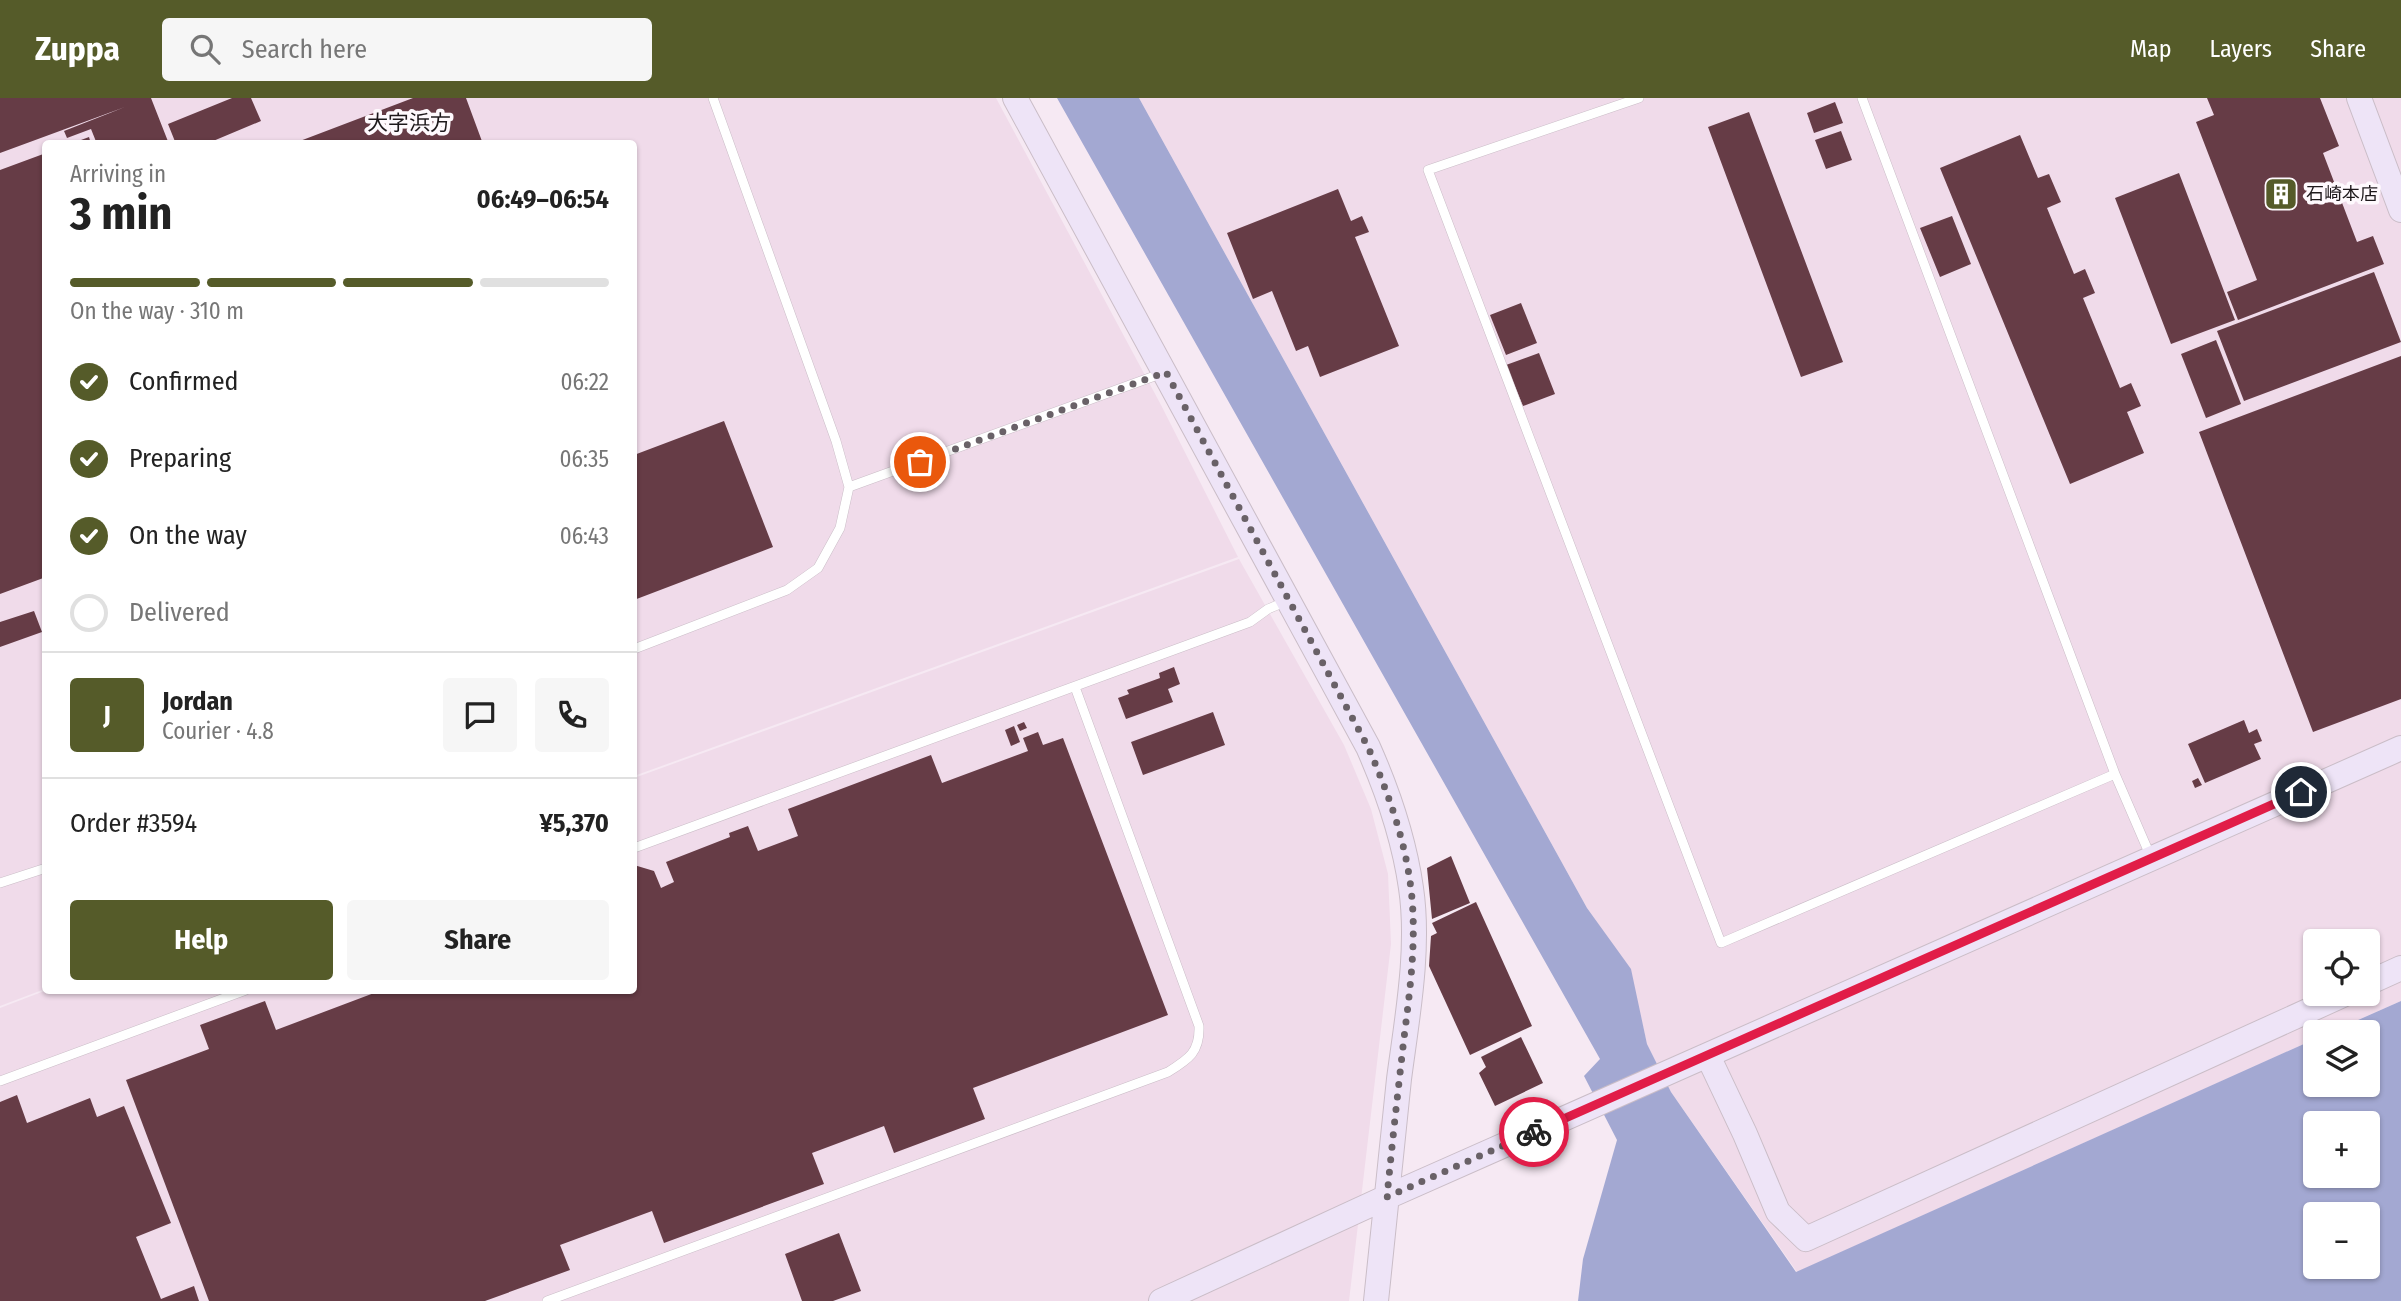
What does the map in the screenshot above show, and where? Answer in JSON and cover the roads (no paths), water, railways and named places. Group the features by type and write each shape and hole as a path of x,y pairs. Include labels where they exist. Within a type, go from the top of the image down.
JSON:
{"street":[{"path":"1015,98 1368,747 1387,791 1412,890 1413,936 1409,998 1376,1301"},
{"path":"2359,98 2401,210"},
{"path":"1161,1301 1387,1197 2401,748"},
{"path":"2380,978 2401,968"},
{"path":"1709,1056 1778,1212 1806,1239 2319,1006"}],"lane":[{"path":"637,648 787,590 818,568 840,528 849,487 836,441 713,98"},
{"path":"1639,98 1428,170 1721,943 2115,775"},
{"path":"1862,98 2115,775 2152,859"},
{"path":"849,487 1166,372"},
{"path":"637,847 1250,622 1268,609 1289,600"},
{"path":"547,1301 1168,1072 1184,1062 1196,1049 1200,1040 1199,1026 1075,687"},
{"path":"0,883 42,869"},
{"path":"0,1081 235,994"}],"water":[{"path":"1057,98 1139,98 1587,908 1631,969 1647,1044 1671,1092 1796,1272 2303,1044 2303,1097 2380,1097 2380,1020 2358,1020 2401,1001 2401,1301 1578,1301 1583,1259 1617,1140 1584,1076 1600,1059"}],"place":[{"name":"石崎本店","path":"2281,194"}],"district":[{"name":"大字浜方","path":"409,123"}]}
